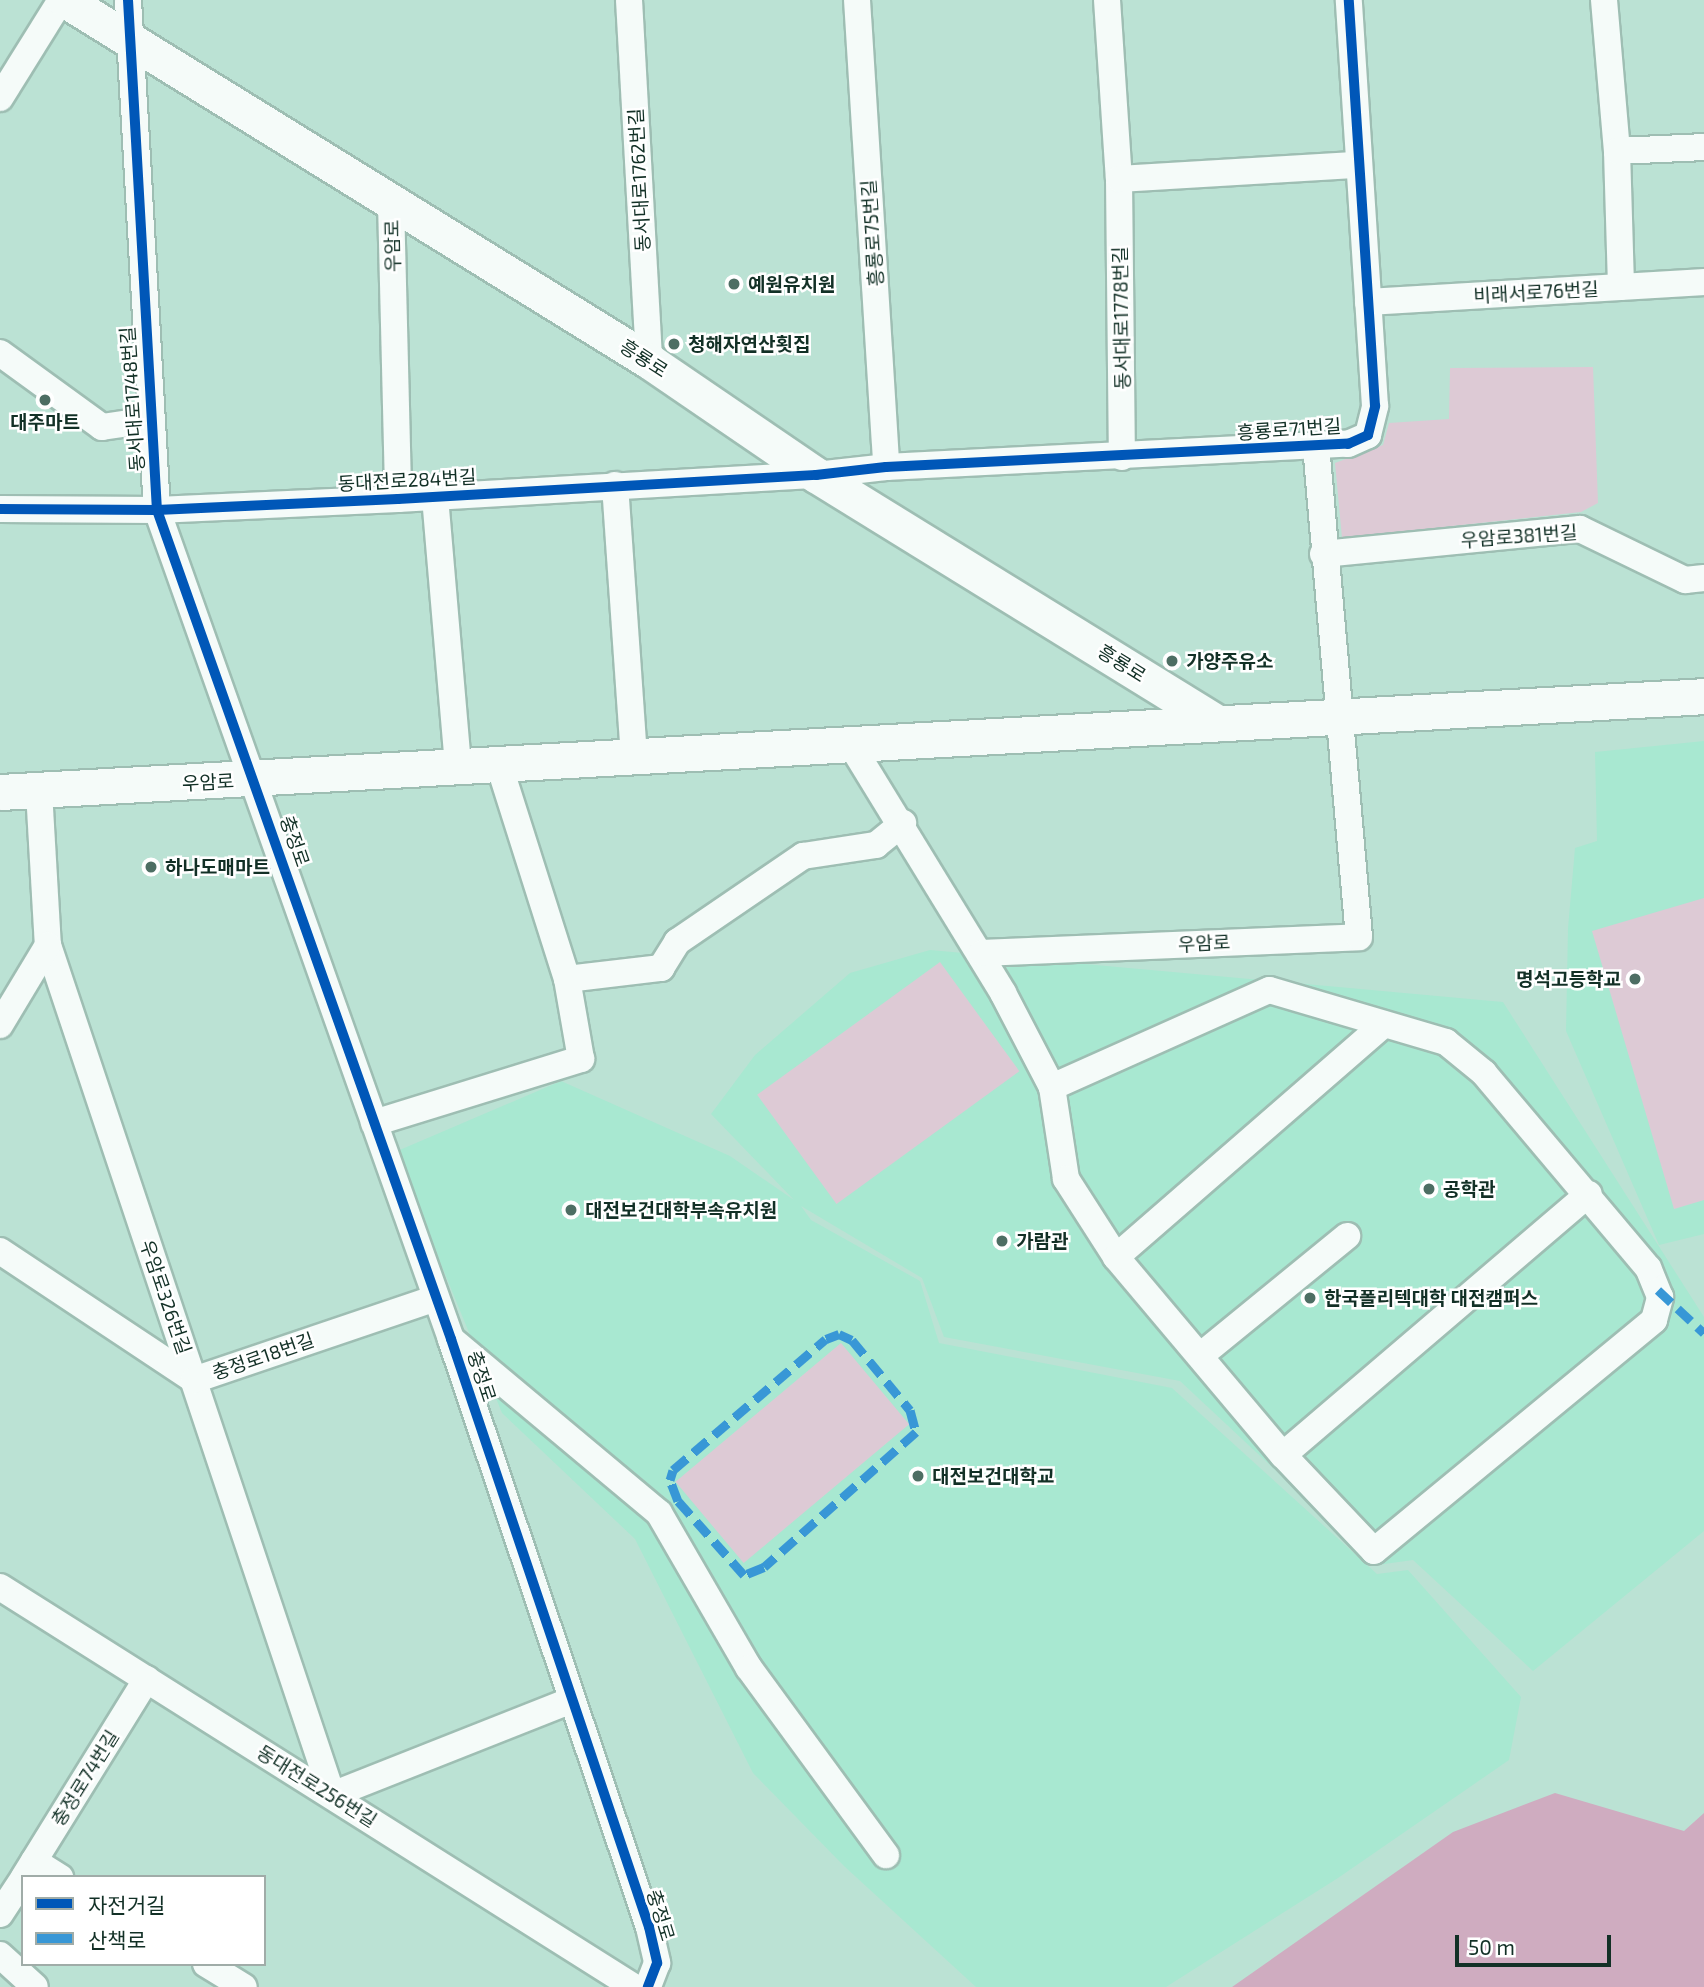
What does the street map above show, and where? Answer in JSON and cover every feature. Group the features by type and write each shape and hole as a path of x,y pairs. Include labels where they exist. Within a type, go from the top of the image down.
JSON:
{"main road":[{"name":"흥룡로","path":"63,0 130,44 649,360 816,475 1218,723"},
{"name":"우암로","path":"0,792 256,780 498,762 1704,696"}],"street":[{"path":"0,98 63,0"},
{"name":"동서대로1748번길","path":"128,0 157,510 256,780"},
{"name":"동서대로1762번길","path":"629,0 649,360"},
{"name":"흥룡로75번길","path":"857,0 886,467"},
{"name":"동서대로1778번길","path":"1107,0 1119,179 1122,457"},
{"name":"흥룡로71번길","path":"816,475 886,467 1348,444 1368,435 1375,406 1349,0"},
{"path":"1604,0 1617,151 1622,287"},
{"path":"1617,151 1704,147"},
{"path":"1119,179 1358,166"},
{"name":"우암로","path":"391,202 398,499"},
{"name":"비래서로76번길","path":"1368,302 1704,282"},
{"path":"0,354 103,427 150,420"},
{"name":"우암로","path":"982,953 1359,937 1343,717 1323,554 1316,446"},
{"name":"동대전로284번길","path":"0,509 157,510 816,475"},
{"path":"615,485 634,755"},
{"path":"435,497 458,765"},
{"name":"우암로381번길","path":"1323,554 1580,529 1685,580 1704,578"},
{"path":"850,743 982,953 1052,1087 1066,1179 1116,1257 1283,1455 1374,1551 1654,1320 1660,1297 1648,1268 1589,1194 1484,1073 1446,1042 1269,990 1052,1087"},
{"path":"374,1123 581,1059 567,979 498,762"},
{"name":"충정로","path":"256,780 433,1299 451,1339 570,1701 649,1927 657,1963 648,1987"},
{"name":"우암로326번길","path":"39,791 48,945 332,1795"},
{"path":"567,979 661,968 677,942 803,856 876,845 902,823"},
{"path":"0,1025 48,945"},
{"path":"1116,1257 1384,1024"},
{"path":"1283,1455 1589,1194"},
{"path":"1200,1356 1347,1236"},
{"name":"충정로18번길","path":"0,1251 194,1380 433,1299"},
{"path":"451,1339 659,1513 749,1668 886,1855"},
{"name":"동대전로256번길","path":"0,1587 634,1987"},
{"name":"충정로74번길","path":"27,1872 147,1679"},
{"path":"332,1795 570,1701"},
{"path":"27,1872 47,1875"},
{"name":"충정로74번길","path":"0,1914 21,1881"},
{"path":"0,1955 35,1987"},
{"path":"209,1966 244,1987"}],"shaded area":[{"path":"1593,367 1598,503 1581,512 1342,538 1335,463 1383,445 1389,423 1449,419 1450,368"},
{"name":"명석고등학교","path":"1704,741 1704,1234 1659,1245 1566,1031 1568,928 1575,848 1597,841 1595,752"},
{"path":"1704,898 1704,1200 1674,1209 1592,931"},
{"path":"930,950 1503,1002 1704,1317 1704,1531 1533,1671 1413,1560 1377,1565 1180,1381 944,1337 922,1278 801,1206 811,1220 920,1281 939,1343 1172,1388 1377,1574 1408,1570 1521,1697 1509,1760 1338,1878 1166,1987 976,1987 844,1866 753,1773 635,1539 502,1413 395,1152 561,1081 730,1156 794,1200 711,1114 755,1055 850,973"},
{"path":"940,962 1019,1071 837,1204 757,1095"},
{"path":"841,1343 909,1424 744,1563 676,1482"},
{"path":"1555,1793 1684,1831 1704,1813 1704,1987 1232,1987 1453,1832"}],"marked path":[{"path":"1658,1290 1704,1333"},
{"path":"839,1334 852,1340 910,1410 916,1432 764,1567 744,1575 678,1501 670,1480 673,1470 826,1339 839,1334"}],"cycle path":[{"path":"128,0 157,510 451,1339 649,1927 657,1963 648,1987"},
{"path":"0,509 157,510 398,499 816,475 886,467 1348,444 1368,435 1375,406 1349,0"}],"place":[{"name":"예원유치원","path":"734,284"},
{"name":"청해자연산횟집","path":"674,344"},
{"name":"대주마트","path":"45,400"},
{"name":"가양주유소","path":"1172,661"},
{"name":"하나도매마트","path":"151,867"},
{"name":"명석고등학교","path":"1635,979"},
{"name":"공학관","path":"1429,1189"},
{"name":"대전보건대학부속유치원","path":"571,1210"},
{"name":"가람관","path":"1002,1241"},
{"name":"한국폴리텍대학 대전캠퍼스","path":"1310,1298"},
{"name":"대전보건대학교","path":"918,1476"}]}
